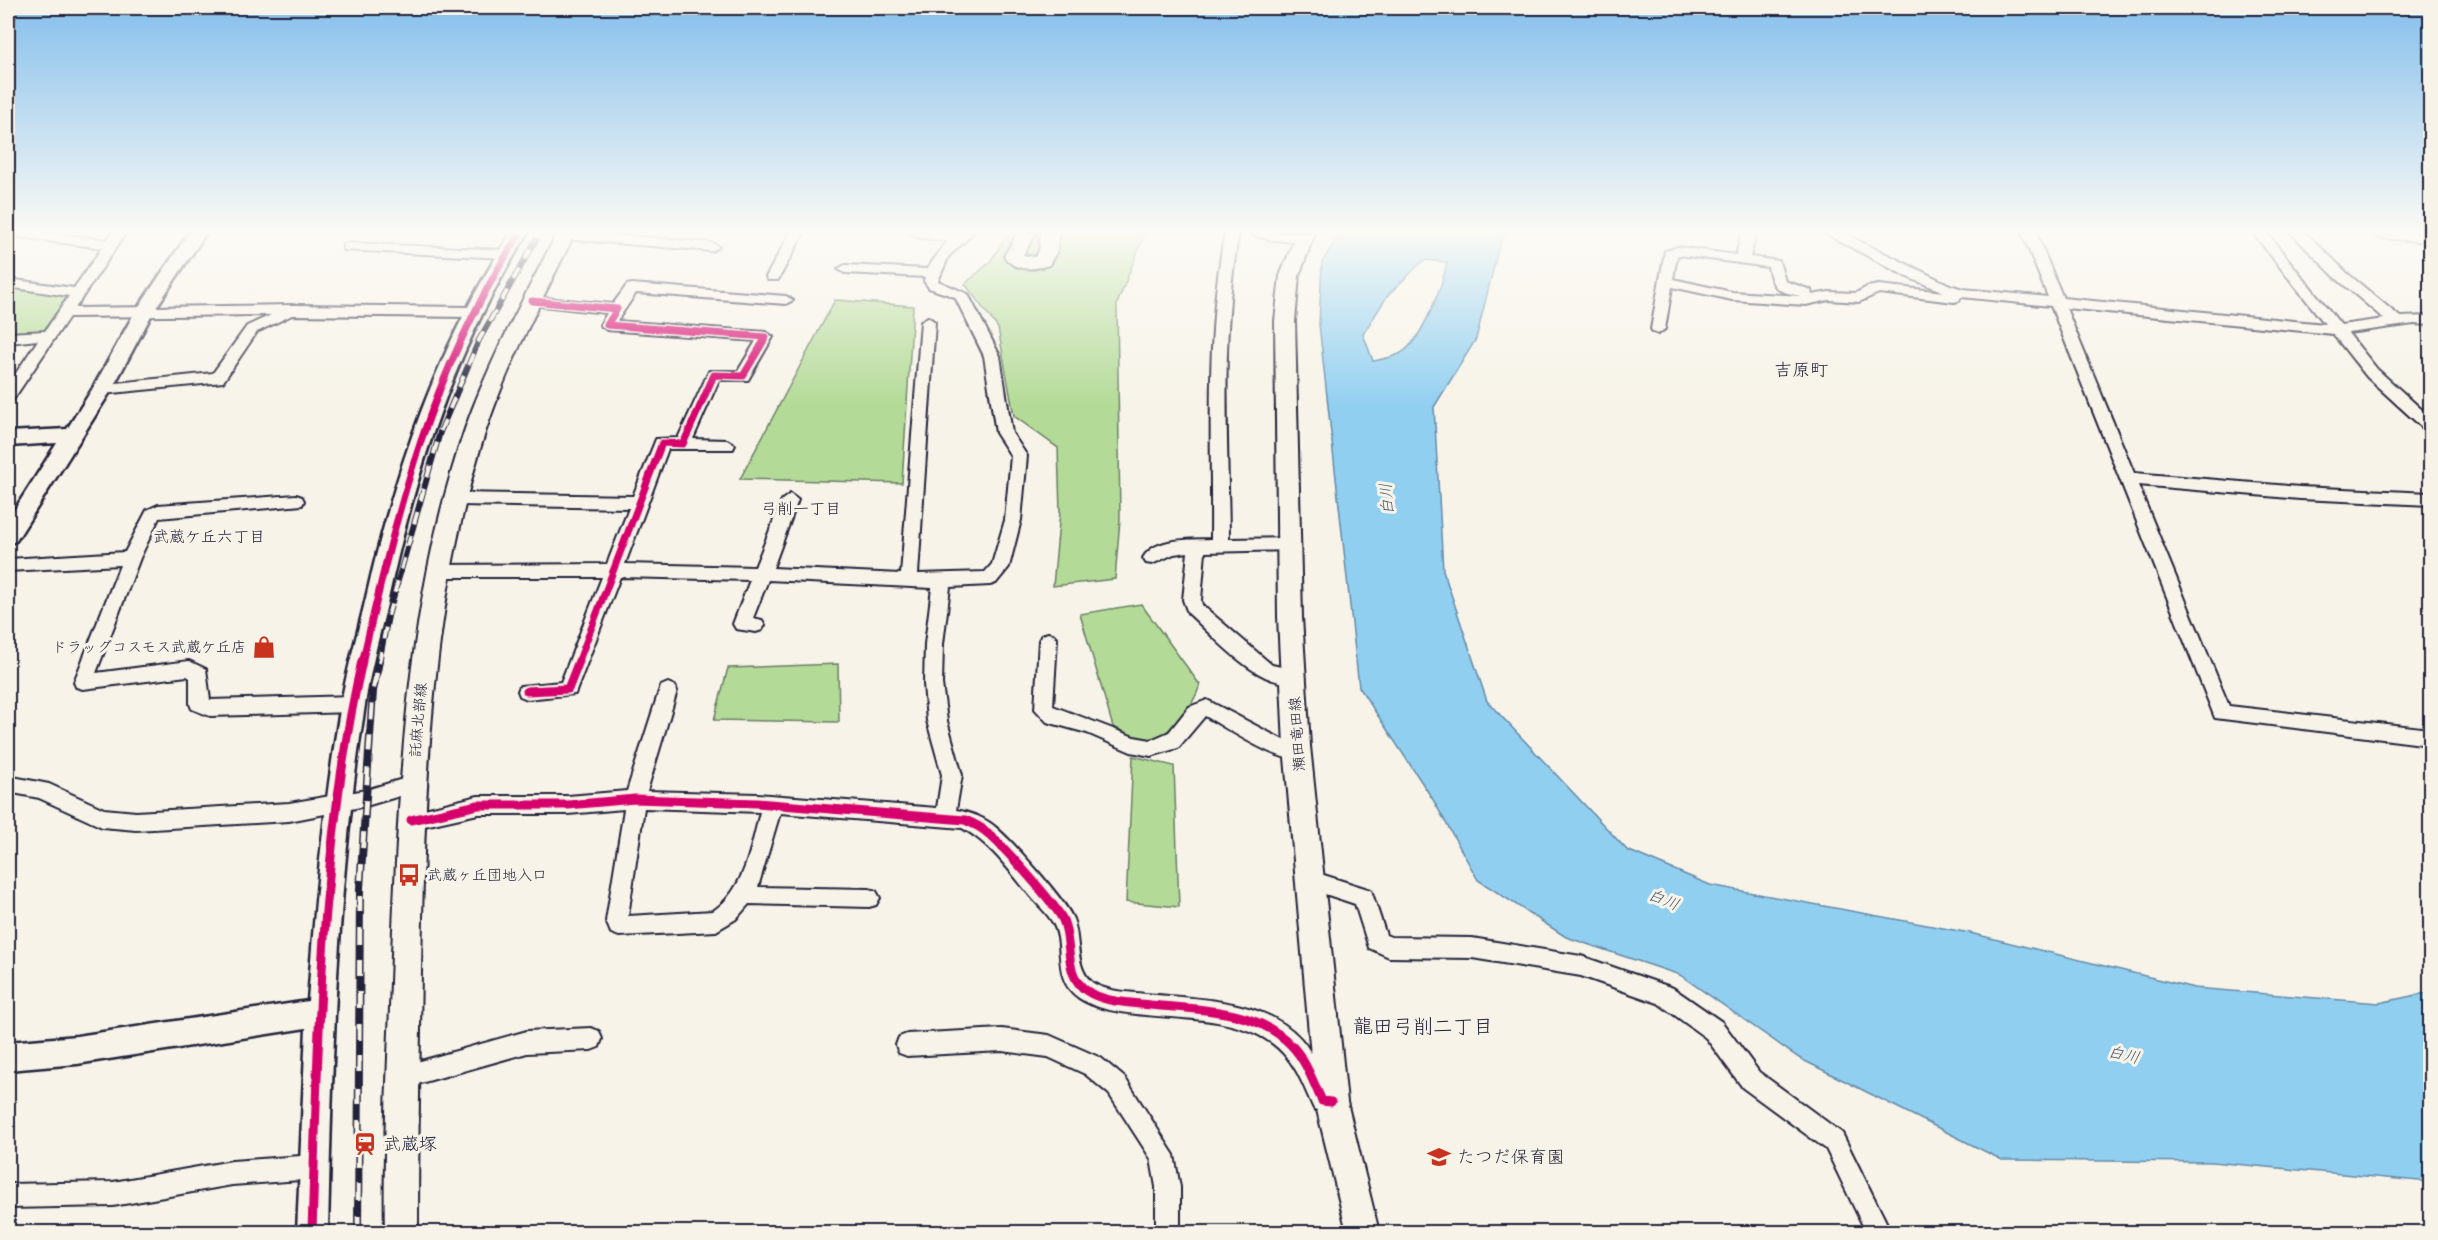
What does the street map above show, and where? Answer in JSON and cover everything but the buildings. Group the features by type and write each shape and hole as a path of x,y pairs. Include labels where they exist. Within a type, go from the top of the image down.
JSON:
{"main road":[{"name":"託麻北部線","path":"401,1233 411,820 421,681 438,571 475,432 491,388 537,291"},
{"name":"瀬田竜田線","path":"1287,291 1285,321 1293,676 1298,753 1311,880 1323,1045 1331,1102 1363,1233"}],"street":[{"path":"9,391 78,293 63,291"},
{"path":"8,536 102,388 144,312 158,291"},
{"path":"312,1233 320,1013 340,803 353,704 397,509 432,402 471,312 484,291"},
{"path":"630,291 607,325 766,337 744,376 714,375 683,444"},
{"path":"669,291 786,300"},
{"path":"438,571 611,569 762,572 909,581 990,578 1000,567 1013,520 1019,456 1004,433 992,356 970,308 961,294 952,291"},
{"path":"1220,545 1220,373 1224,291"},
{"path":"1658,328 1664,291"},
{"path":"1709,291 1732,296 1806,301 1817,298 1859,298 1871,291"},
{"path":"1797,291 1817,298"},
{"path":"1891,291 1944,299 1959,297 1962,293"},
{"path":"1956,291 2338,330 2397,321 2430,320"},
{"path":"2051,291 2129,478 2222,713 2430,737"},
{"path":"2307,291 2372,373 2430,424"},
{"path":"2361,291 2397,321"},
{"path":"532,301 617,309"},
{"path":"102,388 218,378 252,329 295,310"},
{"path":"64,313 295,310 471,312"},
{"path":"909,581 927,322"},
{"path":"8,338 49,335"},
{"path":"8,439 72,435"},
{"path":"527,692 568,689 611,569 662,443 727,445"},
{"path":"2129,478 2300,493 2430,499"},
{"path":"457,499 637,502"},
{"path":"756,625 742,624 790,500"},
{"path":"296,501 158,511 153,514 131,558 83,682 189,668 199,674 199,704 210,708 353,704"},
{"path":"1152,558 1170,548 1290,544"},
{"path":"1197,546 1192,600 1194,608 1267,672 1293,676"},
{"path":"8,565 131,558"},
{"path":"942,581 934,644 933,684 937,721 952,775 945,817"},
{"path":"1048,640 1044,709 1051,715 1094,727 1135,745 1153,747 1172,741 1195,712 1207,708 1285,750 1298,753"},
{"path":"668,691 634,799 617,921 619,926 716,921 734,907 753,874 772,804"},
{"path":"8,784 42,790 102,818 136,821 289,812 340,803 413,784"},
{"path":"411,820 478,805 568,806 634,799 772,804 965,820 984,830 1002,847 1050,902 1066,928 1070,968 1082,987 1098,997 1203,1011 1275,1030 1303,1061 1322,1101 1331,1102"},
{"path":"1311,880 1364,897 1377,941 1389,947 1472,948 1581,966 1665,995 1714,1030 1751,1080 1834,1141 1879,1233"},
{"path":"743,893 755,896 869,898"},
{"path":"8,1056 77,1050 320,1013"},
{"path":"403,1077 527,1042 591,1039"},
{"path":"907,1045 1002,1040 1049,1046 1093,1066 1117,1086 1162,1155 1167,1186 1168,1233"},
{"path":"8,1196 113,1194 232,1173 314,1167"}],"green space":[{"path":"8,291 78,293 49,335 8,338"},
{"path":"970,291 1122,291 1117,304 1120,519 1115,579 1053,586 1060,512 1058,448 1014,416 998,328"},
{"path":"835,300 913,306 902,483 740,479"},
{"path":"1141,604 1200,685 1180,720 1164,734 1145,739 1113,727 1080,614"},
{"path":"838,664 839,722 714,720 728,668"},
{"path":"1133,756 1174,766 1179,907 1126,902"}],"water":[{"name":"白川","path":"1321,291 1392,291 1363,334 1373,361 1389,358 1404,351 1411,344 1425,323 1438,291 1488,291 1476,339 1434,407 1443,570 1487,701 1627,850 1710,885 1970,933 2194,988 2379,1003 2430,992 2430,1182 2212,1162 2002,1160 1799,1058 1680,975 1566,937 1478,880 1432,798 1359,687 1319,324"}],"railway":[{"path":"379,663 388,616 440,432 479,340 507,291"},
{"path":"358,1232 360,888 373,691 379,661"}],"cycle path":[{"path":"312,1232 320,1034 329,902 335,836 353,704 390,541 416,449 450,359 485,291"},
{"path":"527,691 568,689 662,443 683,444 714,375 743,376 766,337 607,325 617,309 532,301"},
{"path":"411,820 478,805 568,805 635,799 757,803 965,820 984,830 1002,847 1062,918 1072,971 1086,991 1114,1000 1213,1012 1257,1023 1276,1032 1291,1045 1305,1065 1322,1101 1331,1102"}],"place":[{"name":"ドラッグコスモス武蔵ケ丘店","path":"264,647"},
{"name":"武蔵ヶ丘団地入口","path":"409,875"},
{"name":"武蔵塚","path":"365,1144"},
{"name":"たつだ保育園","path":"1439,1157"}],"district":[{"name":"吉原町","path":"1801,370"},
{"name":"弓削一丁目","path":"801,508"},
{"name":"武蔵ケ丘六丁目","path":"209,536"},
{"name":"龍田弓削二丁目","path":"1423,1026"}]}
